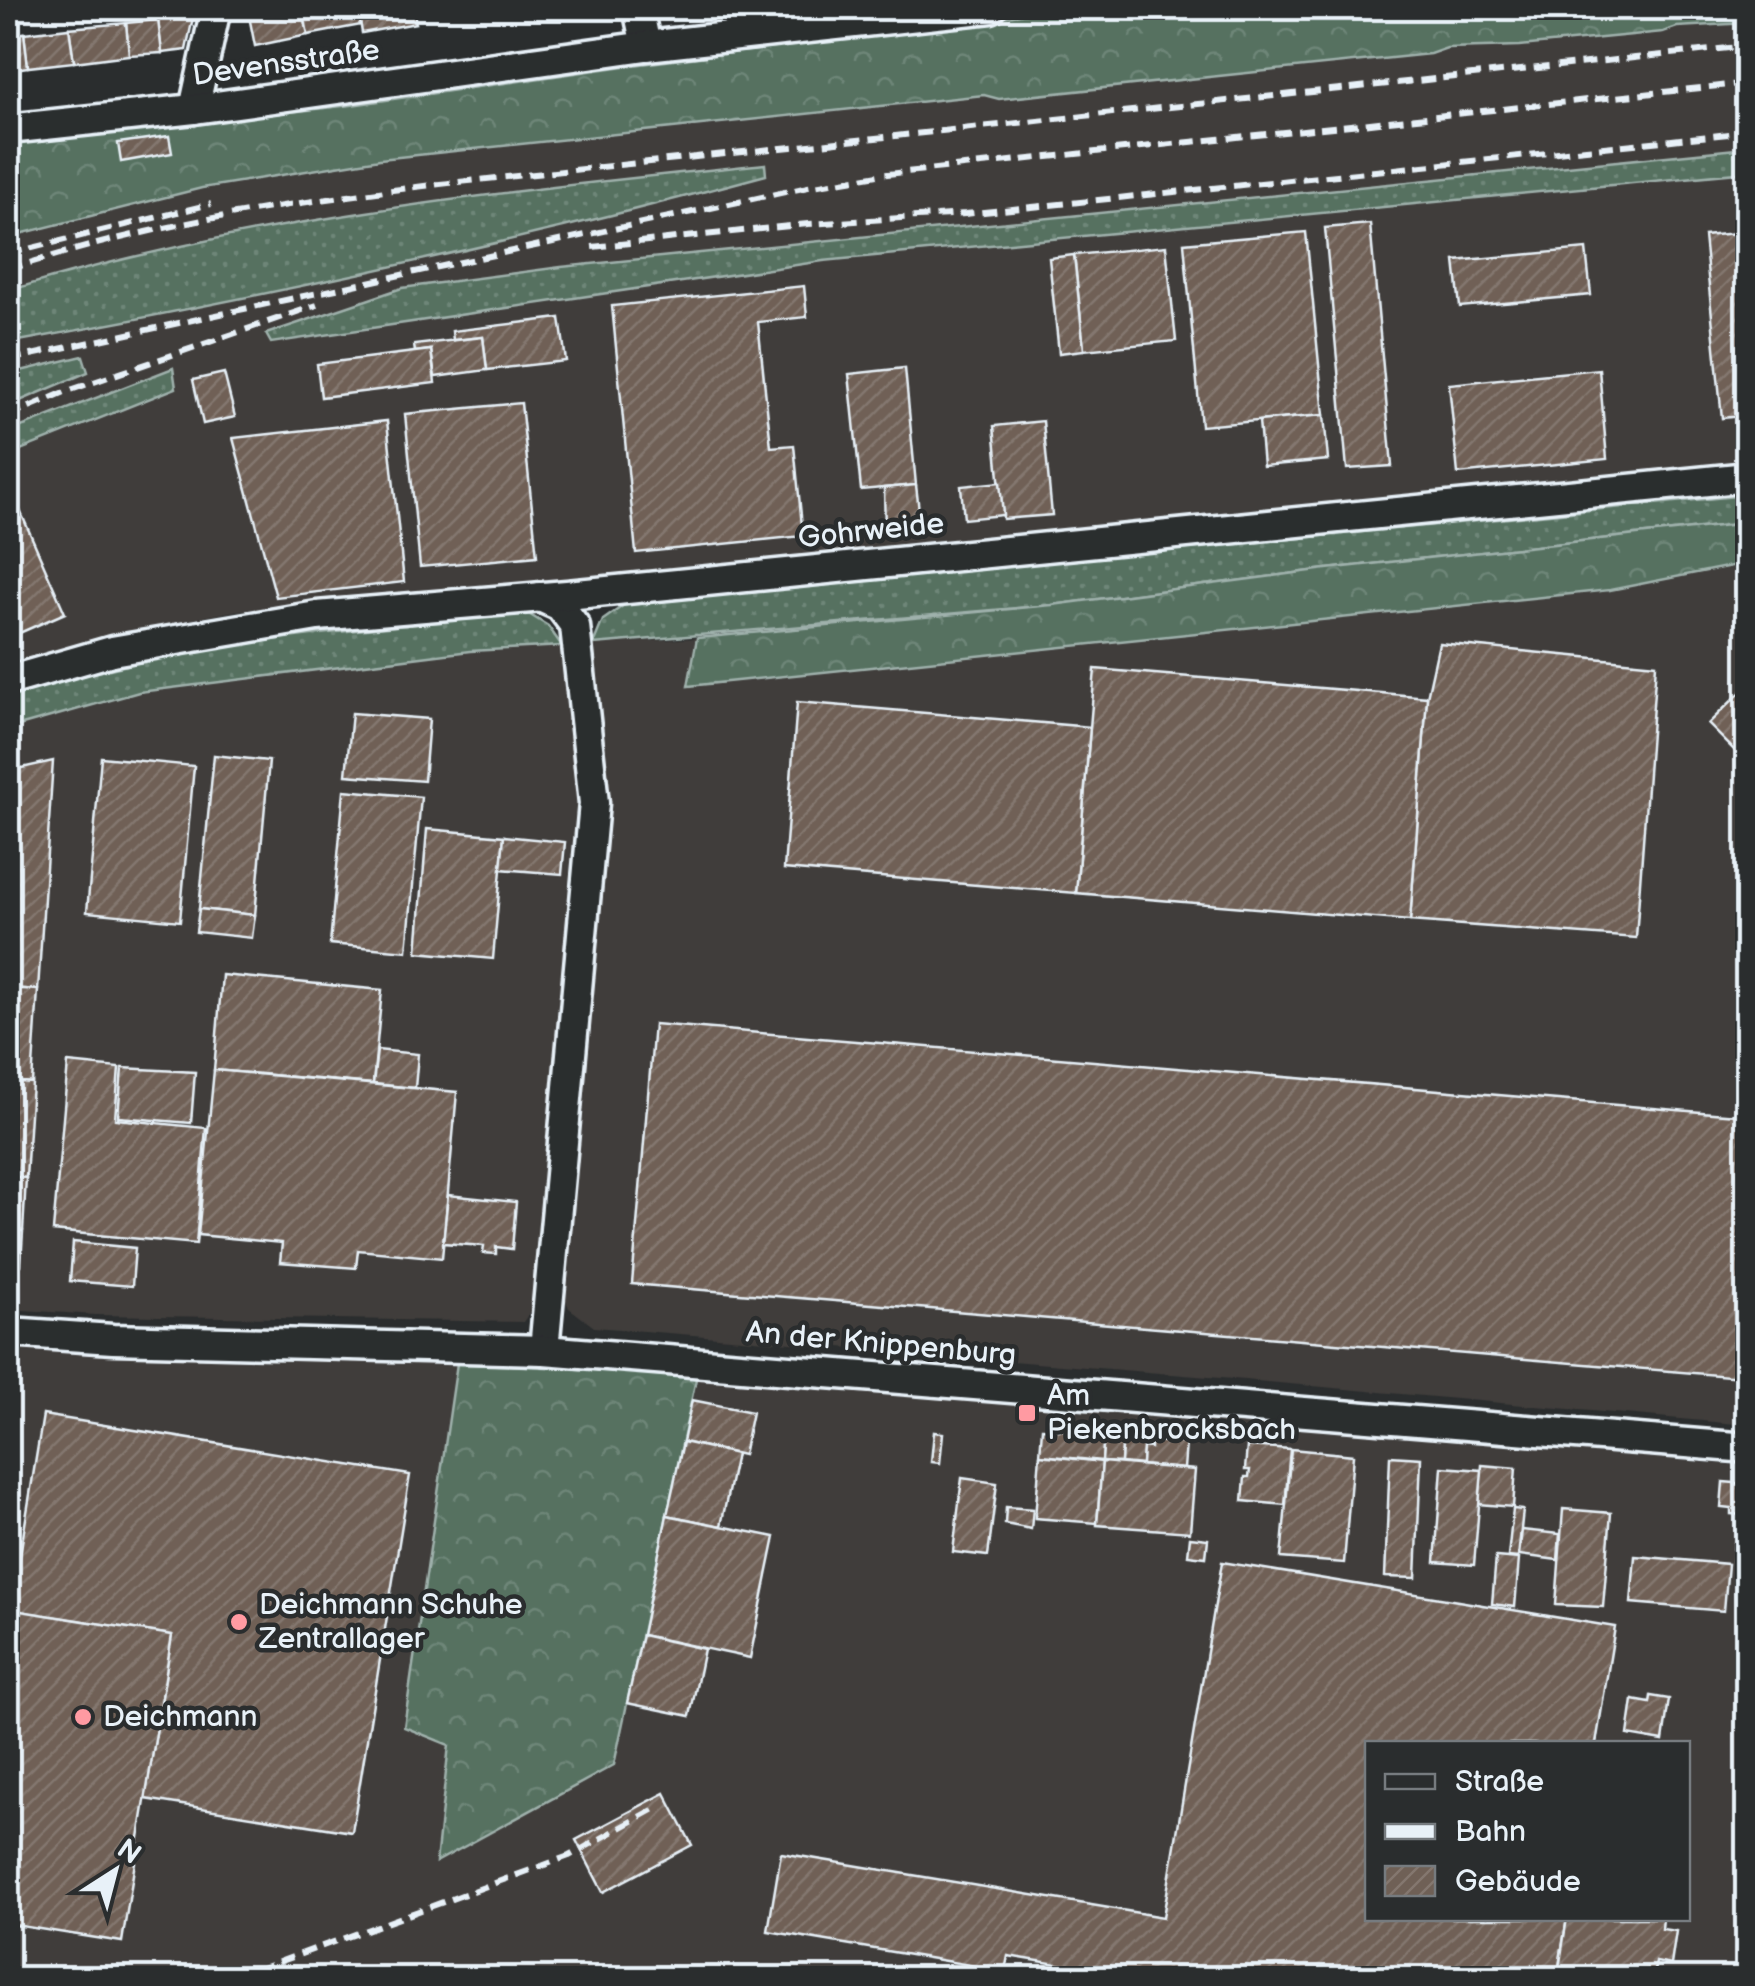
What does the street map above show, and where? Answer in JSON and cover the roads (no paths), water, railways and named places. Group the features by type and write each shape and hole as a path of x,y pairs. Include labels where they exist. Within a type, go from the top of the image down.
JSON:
{"street":[{"path":"194,109 216,8"},
{"path":"638,8 646,46"},
{"name":"Devensstraße","path":"8,129 194,109 646,46 990,8"},
{"name":"Gohrweide","path":"8,681 112,650 317,616 1748,476"},
{"path":"540,597 560,606 575,626 594,803 544,1350"},
{"name":"An der Knippenburg","path":"8,1332 113,1339 544,1350 1748,1448"}],"railway":[{"path":"8,270 168,227 440,184 1748,46"},
{"path":"8,360 878,175 1748,83"},
{"path":"592,247 808,224 965,214 1748,132"},
{"path":"8,254 211,204"},
{"path":"8,416 65,392 317,305"},
{"path":"235,1978 569,1856 660,1806"}],"place":[{"name":"Am Piekenbrocksbach","path":"1027,1413"},
{"name":"Deichmann Schuhe Zentrallager","path":"239,1622"},
{"name":"Deichmann","path":"83,1717"}]}
